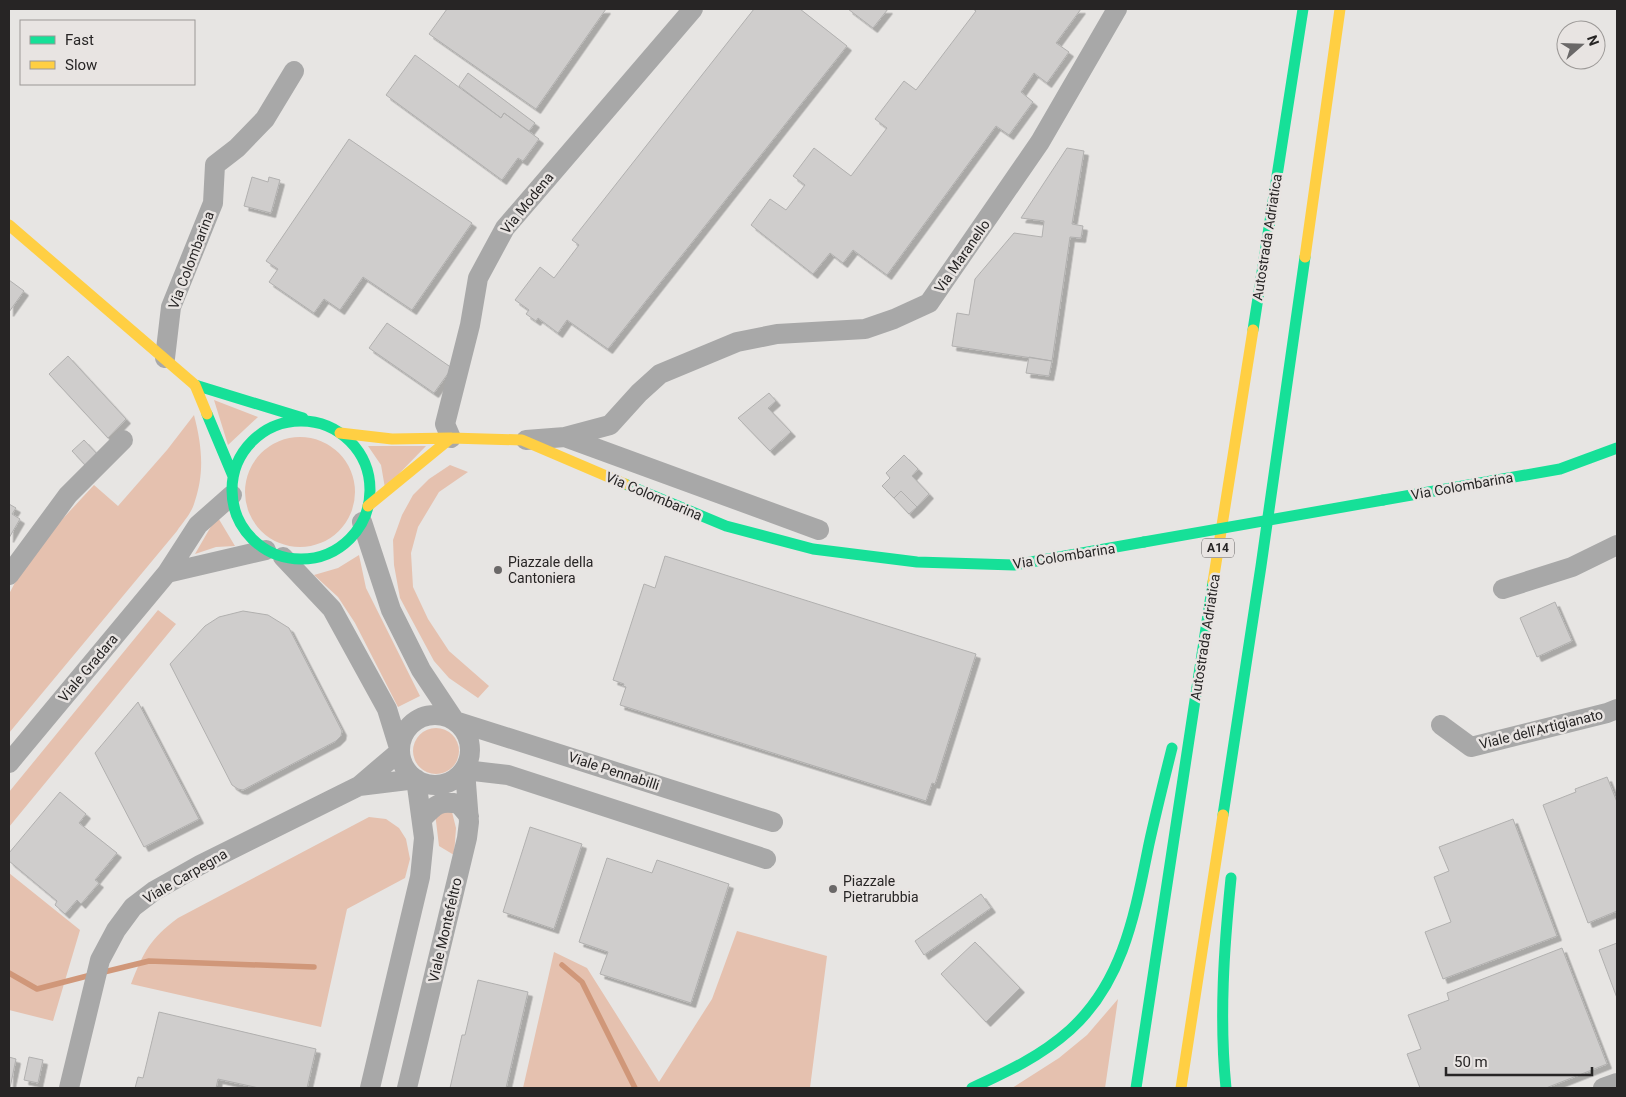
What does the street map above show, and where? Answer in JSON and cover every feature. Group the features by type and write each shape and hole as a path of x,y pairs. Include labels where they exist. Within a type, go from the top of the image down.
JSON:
{"main road":[{"name":"Autostrada Adriatica","path":"1136,1088 1303,9"},
{"path":"1181,1088 1261,566 1340,9"},
{"path":"9,225 194,385 319,423 340,433 355,447 365,465 370,485 365,514"},
{"path":"194,385 232,486 237,517 249,536 275,554 306,559 328,554 348,541 365,514 451,438"},
{"path":"232,486 241,455 256,438 274,426 296,421 319,423"},
{"name":"Via Colombarina","path":"340,433 392,439 522,440 726,526 813,549 917,562 1014,566 1560,469 1617,448"},
{"path":"1183,699 1217,557"},
{"path":"1241,771 1261,566"},
{"path":"972,1088 999,1077 1057,1042 1081,1020 1105,986 1116,966 1130,931 1174,736"},
{"path":"1226,1088 1222,1052 1222,965 1232,868"}],"street":[{"name":"Via Modena","path":"451,438 445,424 470,325 478,278 505,228 693,9"},
{"name":"Via Maranello","path":"610,426 639,393 660,374 737,342 777,334 865,329 894,319 929,303 1040,142 1117,9"},
{"name":"Via Colombarina","path":"165,358 171,307 213,203 215,166 237,148 265,119 294,71"},
{"name":"Via Colombarina","path":"522,440 565,437 610,426"},
{"name":"Via Colombarina","path":"565,437 819,530"},
{"path":"9,575 68,495 123,440"},
{"name":"Viale Gradara","path":"9,763 167,573 198,525 232,486"},
{"path":"365,514 391,610 421,670 455,721"},
{"path":"1503,589 1572,567 1617,545"},
{"path":"167,573 275,554 332,609 387,709 402,762 416,780 426,784 437,785 448,783 457,778 465,770 471,749 463,728 445,716 434,715 423,717 414,722 404,735 400,751"},
{"name":"Viale dell'Artigianato","path":"1441,725 1471,747 1617,709"},
{"name":"Viale Pennabilli","path":"455,721 773,822"},
{"name":"Viale Carpegna","path":"69,1088 100,960 116,930 133,907 154,891 200,865 359,786 400,751"},
{"path":"465,770 508,775 766,859"},
{"name":"Viale Montefeltro","path":"407,1088 467,838 469,816 465,770"},
{"path":"370,1088 420,877 424,838 416,780"},
{"name":"Viale Carpegna","path":"359,786 416,780"},
{"path":"422,819 437,804 448,802 459,804 469,816"},
{"path":"1603,1088 1617,1083"}],"shaded area":[{"path":"214,400 258,417 228,445"},
{"path":"194,415 199,438 201,470 200,481 191,511 177,531 9,733 9,594 20,573 43,540 94,485 118,506 167,450"},
{"path":"300,437 321,441 339,453 351,471 355,492 351,513 339,531 321,543 300,547 279,543 261,531 249,513 245,492 249,471 261,453 279,441"},
{"path":"368,446 426,446 385,488 381,465"},
{"path":"450,465 468,472 439,492 418,527 411,553 413,587 428,619 449,651 489,686 478,698 449,678 434,661 400,598 394,565 393,540 402,515 413,495 429,479"},
{"path":"217,516 235,546 216,547 195,554"},
{"path":"359,555 366,588 420,696 398,707 355,623 338,597 314,575 338,568"},
{"path":"158,610 176,624 9,827 9,792"},
{"path":"432,728 440,728 449,732 455,738 459,751 455,764 449,770 440,774 432,774 423,770 417,764 413,755 413,747 417,738 423,732"},
{"path":"451,808 456,828 454,855 439,846 435,813"},
{"path":"369,817 386,819 399,828 406,839 410,859 405,878 347,909 321,1027 131,984 149,946 154,939 178,918"},
{"path":"9,873 80,930 53,1021 9,1010"},
{"path":"737,931 827,956 810,1088 523,1088 554,952 587,968 659,1082 712,999"},
{"path":"1118,999 1105,1088 1012,1088 1059,1058 1087,1035"}],"building":[{"path":"447,9 606,9 536,109 429,34"},
{"path":"754,9 800,9 847,46 608,349 567,320 558,333 538,318 536,321 526,314 529,310 515,300 540,267 554,278 579,245 572,240"},
{"path":"848,9 888,9 873,28"},
{"path":"973,9 1081,9 1056,43 1069,52 1047,83 1034,73 1021,92 1033,102 1009,135 996,126 887,275 853,250 843,263 830,253 813,274 751,225 770,199 786,210 805,185 793,176 814,148 851,176 887,128 875,119 904,81 916,90 976,11"},
{"path":"415,55 501,118 504,113 539,139 523,161 518,158 502,180 386,95"},
{"path":"468,73 535,123 529,131 504,113 501,118 459,86"},
{"path":"349,139 472,223 412,310 363,277 340,310 324,299 314,313 269,282 278,269 266,261"},
{"path":"1067,148 1084,151 1072,224 1083,226 1081,238 1070,237 1052,361 952,346 957,313 969,315 975,279 1014,233 1042,237 1044,221 1021,218"},
{"path":"252,177 268,182 269,177 280,180 271,213 244,206"},
{"path":"9,280 24,291 9,312"},
{"path":"387,323 452,368 434,393 369,348"},
{"path":"68,356 126,419 108,438 49,374"},
{"path":"1029,357 1052,361 1049,376 1026,373"},
{"path":"769,393 776,401 768,408 791,432 770,451 738,418"},
{"path":"84,440 99,456 87,467 72,451"},
{"path":"904,455 918,469 912,476 929,494 917,507 901,491 894,498 882,486 890,478 886,473"},
{"path":"901,491 917,507 909,514 894,498"},
{"path":"9,504 16,508 12,514 20,519 9,538"},
{"path":"665,556 976,654 935,784 932,783 926,801 620,705 626,687 623,686 624,684 613,680 644,584 655,588"},
{"path":"1555,602 1572,641 1537,657 1520,618"},
{"path":"243,611 268,615 289,628 342,731 341,736 336,741 243,790 232,785 170,664 205,626 219,617"},
{"path":"138,702 199,819 144,847 95,753"},
{"path":"1607,777 1617,802 1617,911 1588,923 1543,805 1576,792 1575,789"},
{"path":"60,792 86,814 79,823 117,853 95,880 99,883 81,904 77,900 65,914 55,905 57,901 9,861 9,853"},
{"path":"1513,819 1557,936 1443,979 1425,932 1451,922 1434,877 1449,871 1439,847"},
{"path":"530,827 582,844 554,929 503,912"},
{"path":"607,858 652,873 657,860 729,884 691,1003 600,974 608,952 579,942"},
{"path":"981,894 991,908 924,955 915,941"},
{"path":"975,942 1020,988 986,1022 941,974"},
{"path":"1617,943 1617,998 1599,950"},
{"path":"1562,948 1607,1064 1546,1088 1420,1088 1407,1054 1421,1049 1408,1015 1449,1000 1447,993"},
{"path":"478,980 528,992 506,1088 450,1088 462,1035 465,1035"},
{"path":"159,1012 316,1049 307,1088 259,1088 218,1079 216,1088 135,1088 138,1077 143,1078"},
{"path":"9,1057 16,1059 10,1088 9,1088"},
{"path":"29,1057 43,1060 38,1083 24,1080"}],"waterway":[{"path":"100,973 149,961 314,967"},
{"path":"562,965 582,982 635,1088"},
{"path":"9,973 37,989 91,975"}],"traffic: fast":[{"path":"1253,330 1303,9"},
{"path":"1223,815 1305,257"},
{"path":"195,385 303,418"},
{"path":"207,414 233,476"},
{"path":"301,421 327,427 339,433 349,442 358,452 364,464 370,490 364,516 358,528 349,538 339,547 327,553 301,559 275,553 263,547 253,538 244,528 238,516 232,490 238,464 244,452 253,442 263,433 275,427 301,421"},
{"path":"1383,500 1560,469 1617,448"},
{"path":"625,484 726,526 813,549 917,562 1014,565 1144,542"},
{"path":"1144,542 1383,500"},
{"path":"1136,1088 1213,582"},
{"path":"972,1088 1023,1063 1047,1048 1070,1030 1088,1011 1103,990 1115,968 1132,920 1172,748"},
{"path":"1226,1088 1223,1036 1223,983 1231,878"}],"traffic: slow":[{"path":"1305,257 1340,9"},
{"path":"9,225 195,385 207,414"},
{"path":"1213,582 1253,330"},
{"path":"340,433 392,439 522,440 625,484"},
{"path":"368,506 451,438"},
{"path":"1181,1088 1223,815"}],"place":[{"name":"Piazzale della Cantoniera","path":"498,570"},
{"name":"Piazzale Pietrarubbia","path":"833,889"}]}
